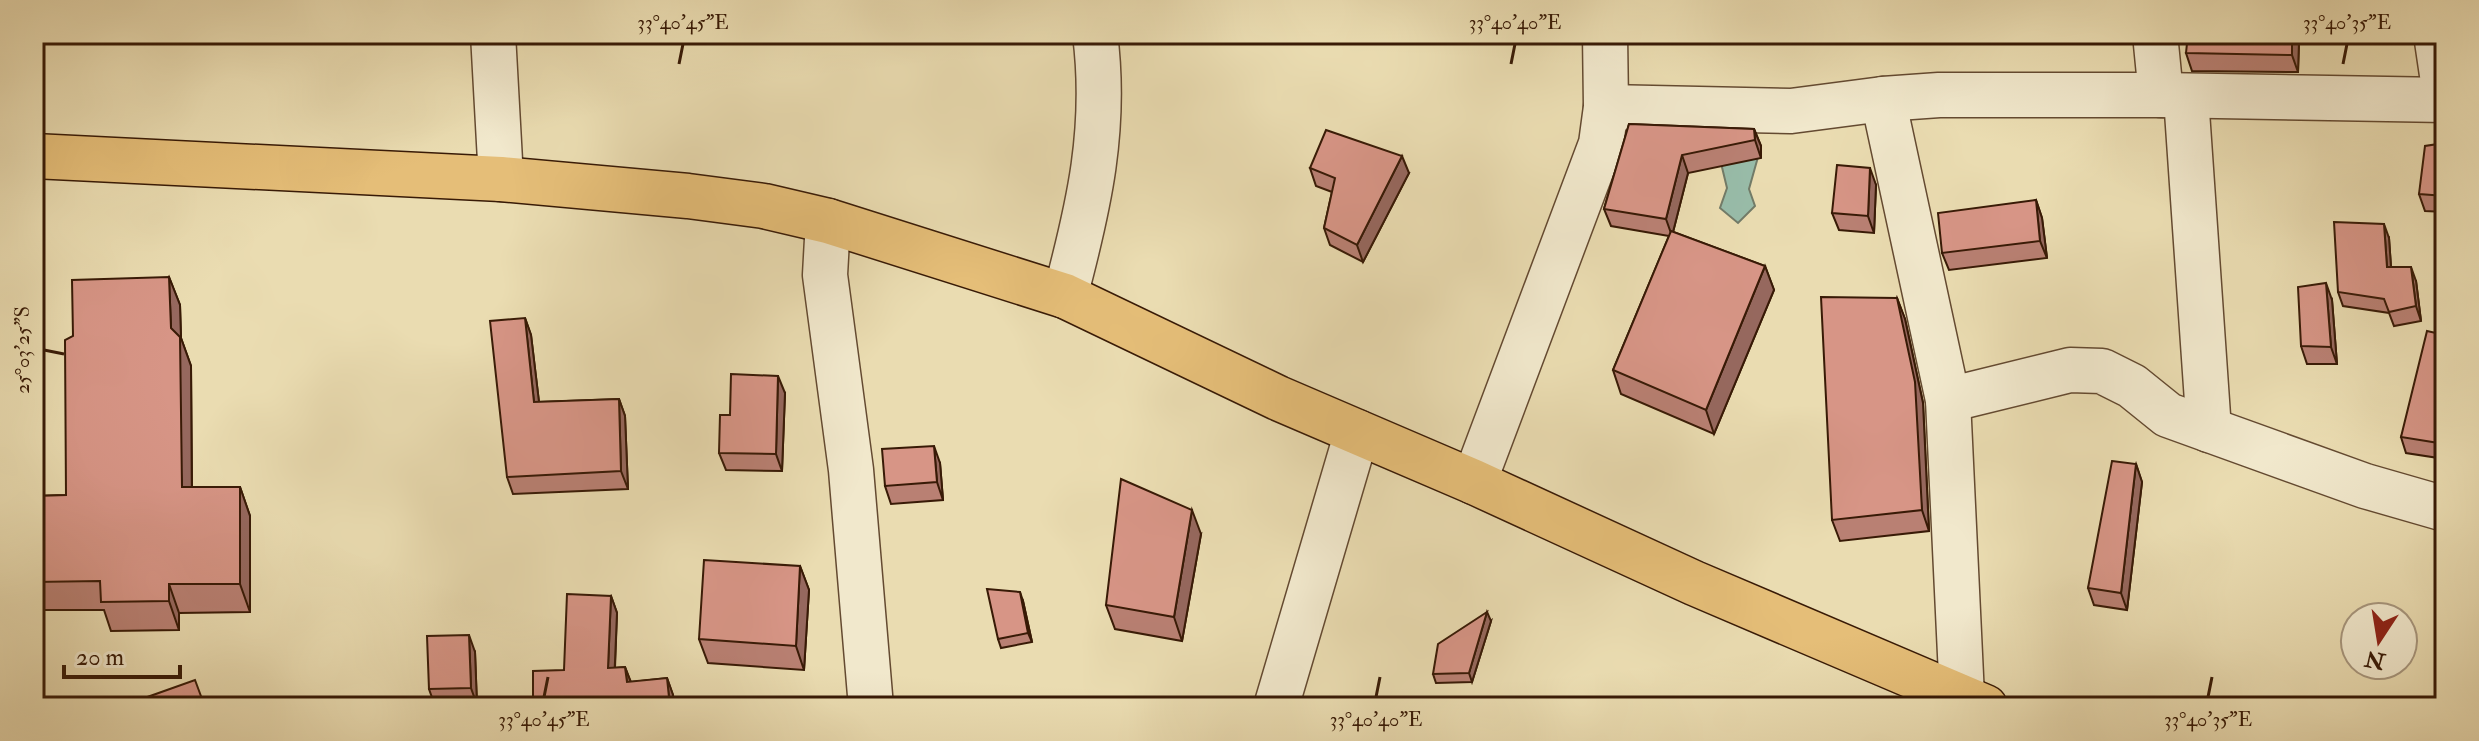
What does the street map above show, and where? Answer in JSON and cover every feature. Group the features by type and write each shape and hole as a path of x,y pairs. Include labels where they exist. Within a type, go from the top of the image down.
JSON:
{"highway":[{"path":"34,156 501,179 688,196 764,206 828,221 1065,296 1278,398 1474,482 1694,583 1973,702"}],"street":[{"path":"493,34 501,179"},
{"path":"1065,296 1087,213 1097,154 1099,66 1095,34"},
{"path":"1474,482 1601,144 1606,107 1605,34"},
{"path":"2155,34 2174,96 2209,430"},
{"path":"1606,107 1791,111 1939,95 2445,97 2436,34"},
{"path":"1883,99 1948,400 1973,702"},
{"path":"828,221 825,275 851,470 871,707"},
{"path":"1948,400 2070,370 2102,371 2132,386 2168,415 2365,486 2445,509"},
{"path":"1276,707 1357,432"}],"shaded area":[{"path":"1758,157 1749,189 1755,206 1738,223 1720,208 1727,188 1720,159"}],"building":[{"path":"2188,34 2292,34 2292,55 2186,53"},
{"path":"1629,124 1754,129 1755,140 1682,155 1666,219 1604,209"},
{"path":"1326,130 1402,156 1357,245 1324,228 1335,178 1310,168"},
{"path":"2445,143 2445,196 2419,194 2425,146"},
{"path":"1837,165 1870,168 1868,216 1832,213"},
{"path":"2036,200 2040,241 1942,253 1938,213"},
{"path":"2334,222 2384,224 2387,267 2411,267 2416,306 2389,312 2384,299 2338,292"},
{"path":"1671,231 1765,266 1706,410 1613,370"},
{"path":"169,277 171,328 180,337 182,487 240,487 240,584 169,584 169,601 101,602 100,581 34,582 34,496 66,495 65,340 73,336 72,280"},
{"path":"2326,283 2331,347 2301,346 2298,287"},
{"path":"1821,297 1897,298 1915,382 1922,510 1832,520"},
{"path":"525,318 534,402 619,399 621,471 507,477 490,321"},
{"path":"2427,331 2445,335 2445,444 2401,437"},
{"path":"731,374 778,376 776,454 719,453 720,415 730,415"},
{"path":"934,446 937,482 885,486 882,449"},
{"path":"2112,461 2136,464 2121,593 2088,588"},
{"path":"1121,479 1192,510 1174,617 1106,605"},
{"path":"704,560 800,566 796,646 699,639"},
{"path":"987,589 1020,592 1028,633 998,639"},
{"path":"567,594 611,596 608,668 625,667 627,682 667,678 670,707 604,707 603,699 533,702 533,671 564,670"},
{"path":"1487,612 1469,673 1433,674 1438,644"},
{"path":"469,635 471,688 429,689 427,636"},
{"path":"195,680 205,707 141,707 139,700"}]}
